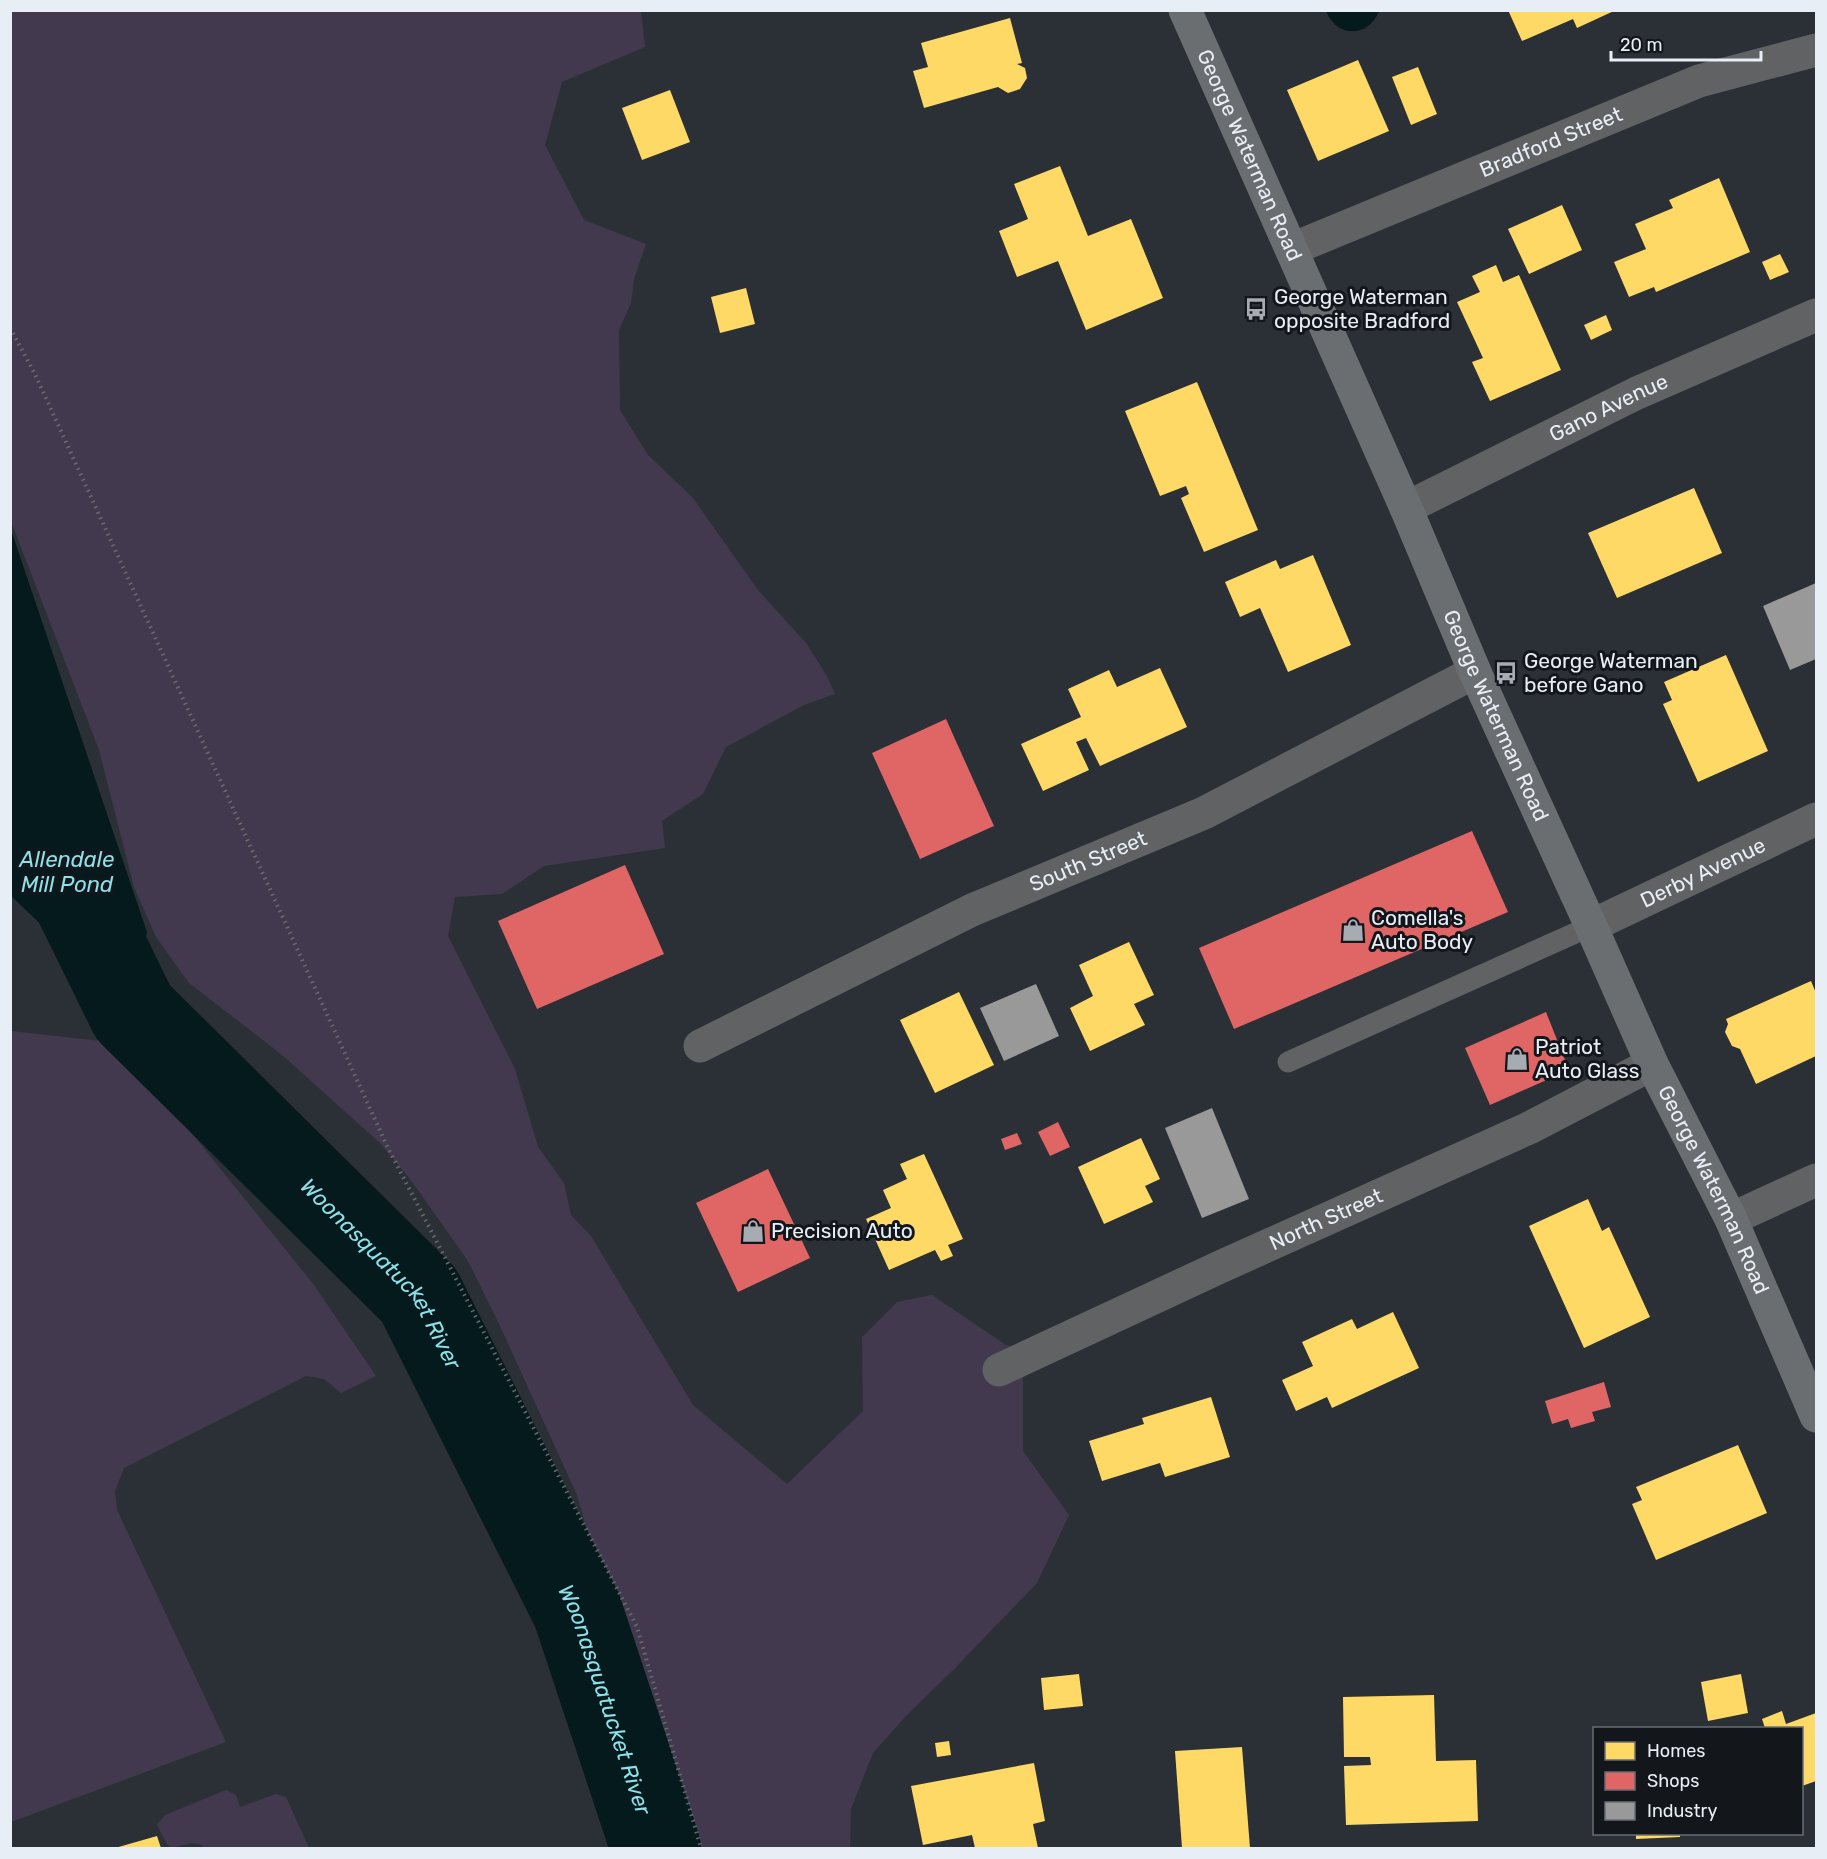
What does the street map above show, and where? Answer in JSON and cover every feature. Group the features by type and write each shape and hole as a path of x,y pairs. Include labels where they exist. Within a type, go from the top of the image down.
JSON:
{"main road":[{"name":"George Waterman Road","path":"1185,10 1406,508 1474,672 1652,1064 1731,1219 1816,1416"}],"street":[{"name":"Bradford Street","path":"1292,249 1699,81 1816,50"},
{"name":"Gano Avenue","path":"1406,508 1637,393 1816,315"},
{"name":"South Street","path":"700,1046 972,910 1204,813 1474,672"},
{"name":"Derby Avenue","path":"1591,926 1816,819"},
{"name":"North Street","path":"999,1370 1231,1262 1530,1128 1652,1064"},
{"path":"1731,1219 1816,1180"}],"lane":[{"path":"1288,1062 1591,926"}],"path":[{"path":"10,328 34,372 388,1148 637,1627 701,1848"}],"shaded area":[{"path":"11,11 641,11 645,47 562,82 545,145 584,220 646,244 634,279 631,303 619,330 620,410 648,455 693,498 758,590 806,643 827,676 835,694 804,705 726,747 703,794 662,821 665,848 544,866 502,894 455,897 448,936 515,1069 538,1147 564,1183 571,1215 591,1236 693,1405 787,1484 863,1411 862,1337 897,1302 932,1295 1006,1345 1020,1348 1030,1362 1023,1378 1023,1451 1069,1515 1037,1583 905,1717 873,1753 851,1809 850,1848 699,1848 603,1584 577,1495 468,1261 410,1179 380,1143 281,1054 189,983 156,937 134,887 99,750 11,521"},
{"path":"11,1031 119,1043 314,1285 376,1376 341,1393 324,1379 306,1376 124,1468 115,1491 117,1510 226,1742 11,1822"},
{"path":"226,1790 236,1795 240,1807 276,1794 286,1797 309,1848 203,1848 202,1845 192,1843 171,1848 167,1844 157,1825 165,1815"}],"water":[{"path":"1326,10 1379,11 1368,26 1352,31 1337,26"},
{"name":"Allendale Mill Pond","path":"10,527 147,932 133,1012 11,896"}],"building: Homes":[{"path":"1508,10 1616,10 1577,28 1573,19 1522,41"},
{"path":"1010,18 1022,63 1017,64 1025,68 1027,78 1020,89 1008,93 998,87 924,108 913,71 928,67 921,43"},
{"path":"1358,60 1389,131 1318,161 1287,90"},
{"path":"1418,67 1437,114 1411,125 1392,77"},
{"path":"670,90 690,142 642,160 622,108"},
{"path":"1060,166 1088,236 1131,219 1163,298 1086,330 1058,261 1017,277 999,231 1028,219 1014,184"},
{"path":"1719,178 1750,252 1656,292 1654,287 1629,297 1614,262 1646,249 1635,224 1673,208 1669,200"},
{"path":"1562,205 1582,250 1529,274 1508,229"},
{"path":"1780,254 1789,272 1770,280 1762,262"},
{"path":"1496,265 1503,282 1519,275 1561,370 1490,401 1472,362 1483,358 1457,302 1480,292 1472,276"},
{"path":"746,288 755,324 720,333 711,297"},
{"path":"1606,315 1612,330 1591,340 1584,325"},
{"path":"1197,382 1258,530 1204,552 1181,498 1189,494 1186,486 1160,496 1125,411"},
{"path":"1694,488 1722,553 1617,598 1588,533"},
{"path":"1313,555 1351,645 1288,672 1260,608 1240,617 1225,582 1276,560 1280,569"},
{"path":"1726,655 1768,751 1698,782 1663,704 1672,700 1664,682"},
{"path":"1160,668 1187,727 1100,766 1086,738 1076,742 1089,770 1043,791 1021,744 1081,717 1068,689 1109,670 1117,687"},
{"path":"1129,942 1154,995 1134,1004 1145,1025 1090,1051 1070,1008 1093,996 1079,965"},
{"path":"1811,981 1816,993 1816,1056 1756,1084 1740,1049 1732,1046 1725,1032 1728,1024 1726,1019"},
{"path":"959,992 994,1065 935,1093 900,1020"},
{"path":"1141,1138 1160,1179 1145,1186 1153,1202 1104,1224 1078,1167"},
{"path":"924,1154 963,1239 948,1245 953,1256 941,1261 935,1250 889,1270 866,1219 891,1208 883,1190 907,1179 900,1164"},
{"path":"1588,1199 1602,1231 1609,1227 1650,1317 1584,1348 1529,1226"},
{"path":"1393,1312 1419,1368 1332,1408 1327,1397 1296,1411 1282,1380 1313,1366 1302,1342 1352,1319 1357,1329"},
{"path":"1211,1397 1230,1457 1165,1477 1160,1463 1102,1481 1089,1441 1144,1424 1142,1418"},
{"path":"1738,1445 1767,1513 1656,1560 1632,1504 1642,1500 1636,1487"},
{"path":"1079,1674 1083,1706 1044,1710 1041,1678"},
{"path":"1741,1674 1748,1713 1708,1721 1701,1682"},
{"path":"1434,1695 1436,1761 1476,1760 1478,1821 1346,1825 1344,1766 1371,1765 1370,1757 1344,1757 1343,1697"},
{"path":"1782,1711 1786,1724 1816,1713 1816,1781 1803,1786 1803,1727 1765,1727 1762,1719"},
{"path":"949,1741 951,1755 937,1757 935,1743"},
{"path":"1242,1747 1250,1848 1182,1848 1175,1751"},
{"path":"1034,1763 1045,1821 1033,1824 1038,1848 975,1848 972,1835 923,1845 911,1786"},
{"path":"1636,1835 1680,1835 1680,1837 1636,1839"},
{"path":"157,1836 161,1848 115,1848"}],"building: Shops":[{"path":"946,719 994,826 920,859 872,753"},
{"name":"Comella's Auto Body","path":"1472,831 1508,912 1234,1029 1199,948"},
{"path":"625,865 664,954 537,1009 498,921"},
{"name":"Patriot Auto Glass","path":"1546,1012 1569,1070 1490,1105 1465,1048"},
{"path":"1058,1122 1070,1147 1050,1156 1038,1132"},
{"path":"1017,1133 1022,1144 1005,1150 1001,1139"},
{"name":"Precision Auto","path":"768,1169 810,1258 738,1292 696,1203"},
{"path":"1604,1382 1611,1407 1592,1412 1595,1421 1571,1428 1568,1419 1552,1424 1545,1401"}],"building: Industry":[{"path":"1816,583 1816,659 1790,670 1763,606"},
{"path":"1036,984 1059,1036 1004,1061 980,1008"},
{"path":"1212,1108 1249,1199 1202,1218 1165,1128"}],"waterway":[{"name":"Woonasquatucket River","path":"10,761 133,1012 419,1295 577,1610 656,1848"}],"place":[{"name":"George Waterman opposite Bradford","path":"1256,309"},
{"name":"George Waterman before Gano","path":"1506,673"},
{"name":"Comella's Auto Body","path":"1353,930"},
{"name":"Patriot Auto Glass","path":"1517,1059"},
{"name":"Precision Auto","path":"753,1231"}]}
